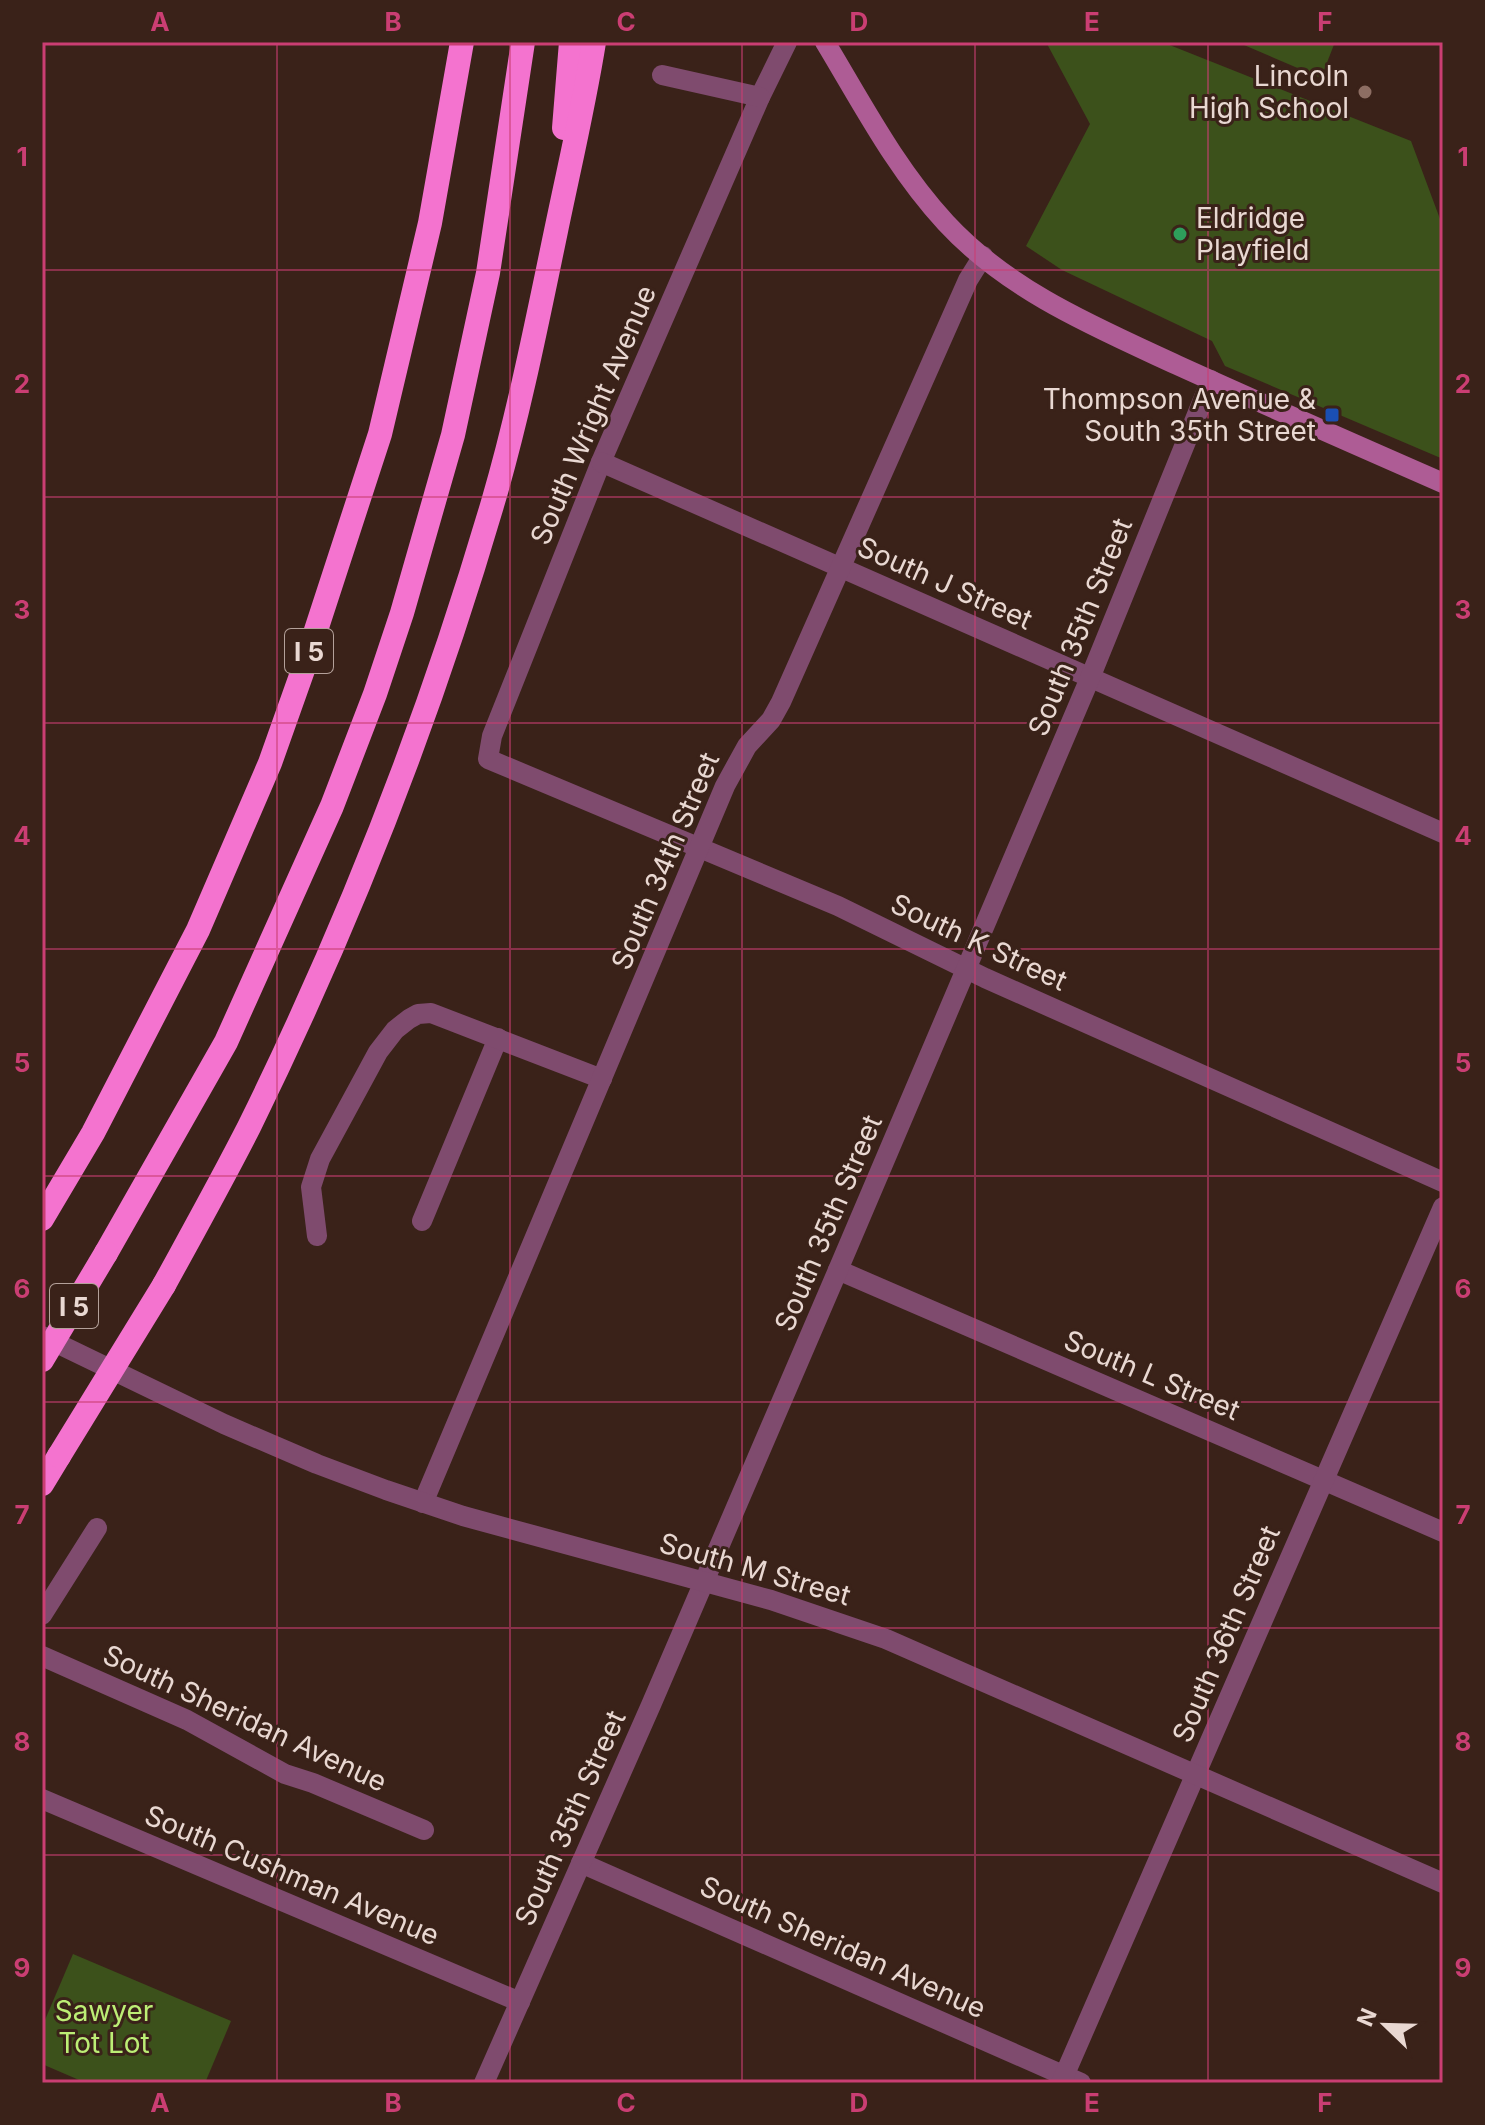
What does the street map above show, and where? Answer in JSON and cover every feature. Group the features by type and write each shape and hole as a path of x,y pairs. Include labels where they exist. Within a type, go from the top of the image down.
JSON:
{"highway":[{"name":"I 5","path":"42,1219 93,1133 198,930 274,750 303,670 380,434 430,223 462,42"},
{"name":"I 5","path":"42,1360 226,1042 326,820 375,694 402,613 453,435 488,273 523,42"},
{"path":"554,238 571,42"},
{"path":"42,1484 164,1285 213,1195 312,993 398,786 438,675 494,500 520,403 594,42"}],"main road":[{"path":"825,42 888,149 913,185 948,225 1017,283 1066,312 1443,483"}],"street":[{"name":"South Wright Avenue","path":"488,759 492,736 601,462 760,97 787,42"},
{"path":"662,75 760,97"},
{"name":"South 34th Street","path":"423,1503 737,762 777,710 968,280 983,256"},
{"name":"South 35th Street","path":"484,2083 838,1270 1090,678 1211,380"},
{"name":"South J Street","path":"601,462 1443,833"},
{"name":"South K Street","path":"488,759 838,906 966,968 1443,1182"},
{"path":"317,1236 311,1187 320,1159 378,1052 395,1030 418,1014 431,1013 602,1079"},
{"path":"422,1221 498,1038"},
{"name":"South 36th Street","path":"1069,2080 1196,1773 1443,1207"},
{"name":"South L Street","path":"838,1270 1443,1532"},
{"name":"South M Street","path":"42,1336 265,1442 423,1503 785,1604 886,1639 1443,1883"},
{"path":"42,1615 97,1528"},
{"name":"South Sheridan Avenue","path":"42,1656 187,1720 285,1774 424,1830"},
{"name":"South Cushman Avenue","path":"42,1799 520,2002"},
{"name":"South Sheridan Avenue","path":"581,1863 1069,2080"}],"green space":[{"path":"1046,42 1162,42 1411,141 1443,227 1443,459 1225,366 1212,341 1062,270 1026,246 1090,124"},
{"path":"1237,42 1335,42 1321,78"},
{"name":"Sawyer Tot Lot","path":"73,1954 231,2021 205,2083 86,2083 42,2064 42,2027"}],"place":[{"name":"Lincoln High School","path":"1365,92"},
{"name":"Eldridge Playfield","path":"1180,234"},
{"name":"Thompson Avenue & South 35th Street","path":"1332,415"}]}
